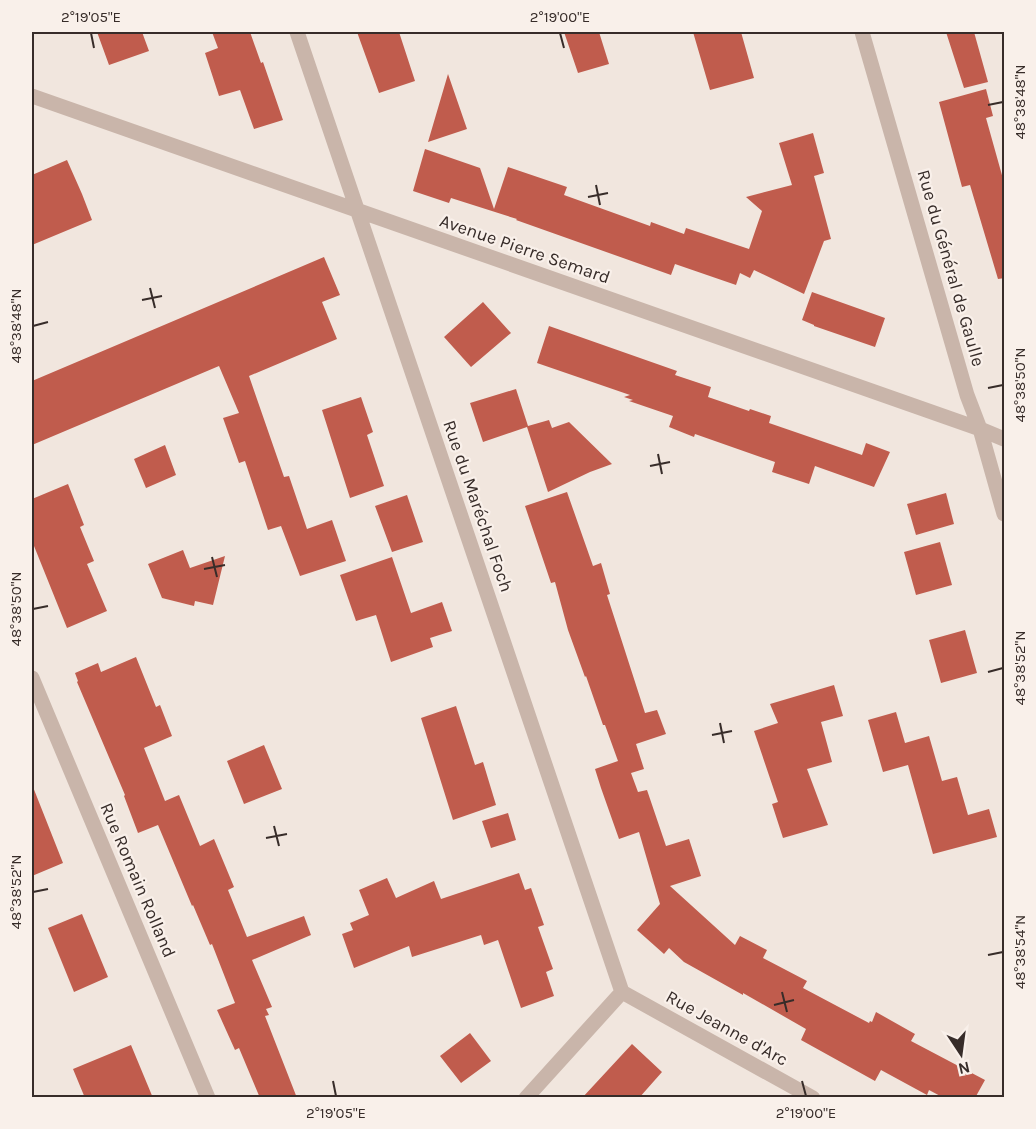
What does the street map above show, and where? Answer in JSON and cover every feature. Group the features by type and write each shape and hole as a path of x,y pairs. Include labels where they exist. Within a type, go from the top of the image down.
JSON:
{"street":[{"name":"Rue du Maréchal Foch","path":"297,32 622,993"},
{"name":"Rue du Général de Gaulle","path":"862,32 967,395 980,429 1005,514"},
{"name":"Avenue Pierre Semard","path":"32,96 1005,439"},
{"name":"Rue Romain Rolland","path":"32,678 208,1098"},
{"path":"526,1098 622,993"},
{"name":"Rue Jeanne d'Arc","path":"622,993 813,1098"}],"building":[{"path":"97,32 142,32 149,51 109,65"},
{"path":"212,32 250,32 283,120 254,129 240,90 219,96 205,53 218,48"},
{"path":"357,32 399,32 415,81 379,93"},
{"path":"564,32 599,32 609,64 578,73"},
{"path":"693,32 741,32 754,78 710,90"},
{"path":"946,32 974,32 988,82 964,88"},
{"path":"448,74 467,129 428,142"},
{"path":"986,89 993,116 986,118 1005,186 1005,278 998,279 970,185 962,187 939,102"},
{"path":"813,133 824,173 814,176 831,239 824,241 804,294 754,270 750,278 740,273 736,285 675,264 671,275 517,219 451,198 449,203 413,191 425,149 480,168 494,209 508,167 567,187 564,195 650,226 651,222 684,234 686,228 749,249 762,211 746,197 792,185 779,143"},
{"path":"67,160 92,220 32,245 32,175"},
{"path":"324,257 340,295 322,302 337,339 249,376 284,477 289,476 307,529 332,520 346,561 300,576 281,526 268,530 245,461 239,463 223,418 239,413 219,366 32,445 32,381"},
{"path":"812,292 885,318 875,347 802,320"},
{"path":"483,302 511,333 471,367 444,337"},
{"path":"549,326 677,371 675,375 711,387 708,397 771,416 769,423 862,455 866,443 890,452 874,487 815,466 809,484 772,472 775,462 669,427 673,416 629,401 633,400 624,397 630,395 537,363"},
{"path":"516,389 528,426 549,420 552,428 569,422 612,464 548,492 527,427 483,442 470,403"},
{"path":"361,397 373,432 367,435 384,486 350,498 322,410"},
{"path":"165,445 176,475 146,488 134,459"},
{"path":"68,484 84,525 80,527 94,561 87,564 107,611 67,628 32,541 32,499"},
{"path":"567,492 593,566 601,563 610,594 607,595 645,713 657,710 666,734 636,744 644,769 631,773 638,792 647,790 666,846 689,839 701,876 670,886 735,945 740,936 767,950 763,958 807,981 803,988 869,1023 872,1022 876,1012 915,1034 911,1041 985,1080 975,1098 944,1098 929,1090 927,1095 881,1070 875,1081 801,1040 806,1029 684,962 669,948 664,954 637,930 660,904 639,832 619,839 601,788 595,769 618,761 585,677 568,630 555,582 551,583 525,506"},
{"path":"946,493 954,524 916,535 907,504"},
{"path":"407,495 423,542 392,552 375,506"},
{"path":"940,542 952,585 916,595 904,552"},
{"path":"183,550 190,568 225,556 213,605 195,601 194,606 162,598 148,564"},
{"path":"392,557 411,613 442,602 452,631 430,638 433,647 391,662 376,615 356,621 340,575"},
{"path":"965,630 977,673 941,683 929,640"},
{"path":"136,657 156,707 160,705 172,736 144,748 165,801 179,795 200,846 214,839 234,887 228,890 247,937 304,916 311,935 252,960 272,1007 266,1009 269,1015 265,1016 297,1098 260,1098 239,1048 235,1050 217,1010 235,1003 212,944 210,945 192,906 158,825 138,833 125,795 77,682 75,673 98,663 101,672"},
{"path":"834,685 843,716 821,722 832,762 807,769 828,825 783,838 772,804 778,802 754,731 778,723 770,704"},
{"path":"456,706 475,765 483,762 496,805 453,820 421,718"},
{"path":"896,712 905,743 929,736 942,781 957,777 968,815 989,809 997,837 933,854 908,765 883,772 868,720"},
{"path":"264,745 282,789 244,804 227,761"},
{"path":"32,788 63,863 32,876"},
{"path":"508,813 516,840 491,848 482,821"},
{"path":"519,873 525,890 531,888 544,925 538,927 553,969 546,972 554,996 521,1008 498,940 484,945 481,935 412,957 409,946 354,968 342,934 353,930 350,923 369,915 359,890 387,878 396,898 434,881 441,899"},
{"path":"82,914 108,977 74,992 48,928"},
{"path":"470,1033 491,1061 461,1083 440,1056"},
{"path":"632,1044 662,1072 639,1098 582,1098"},
{"path":"131,1045 153,1098 85,1098 73,1069"}]}
